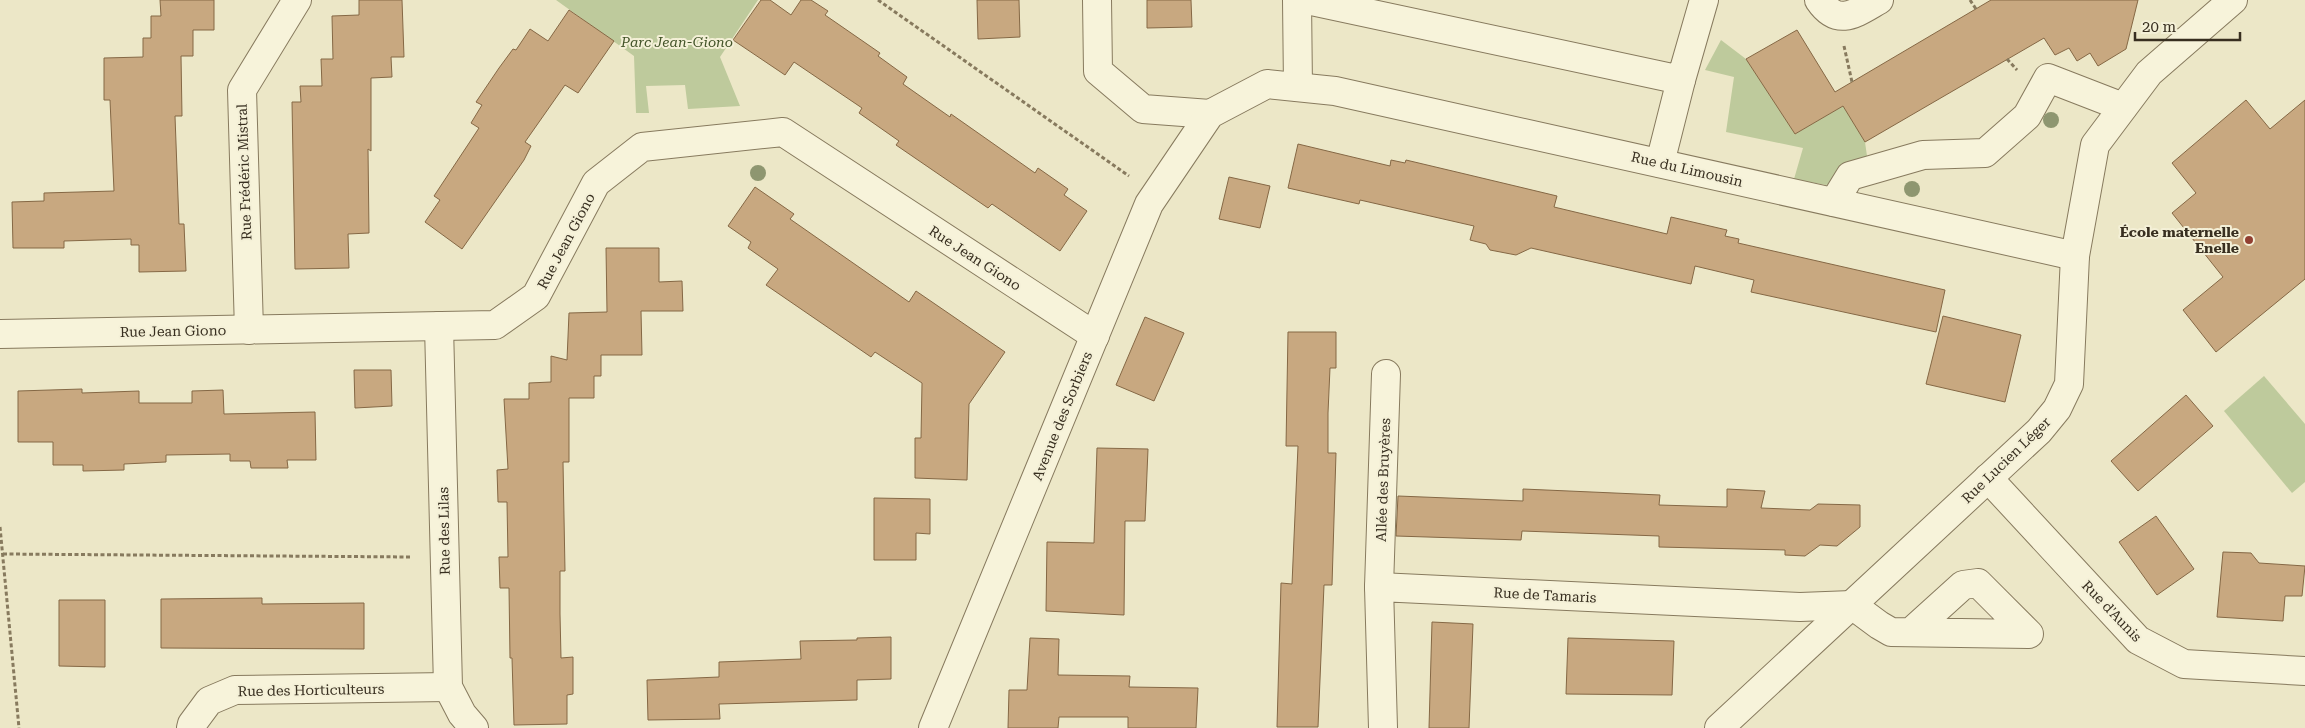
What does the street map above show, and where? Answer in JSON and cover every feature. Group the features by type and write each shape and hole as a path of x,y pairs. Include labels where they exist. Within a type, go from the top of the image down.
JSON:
{"street":[{"name":"Rue Frédéric Mistral","path":"249,330 242,90 297,0"},
{"path":"1097,0 1098,71 1143,109 1210,114"},
{"path":"1297,0 1298,87"},
{"path":"1307,0 1681,80"},
{"path":"1819,0 1824,8 1838,16 1850,16 1879,0"},
{"name":"Rue Lucien Léger","path":"1719,728 2039,431 2057,409 2068,384 2076,256 2095,144 2149,73 2233,0"},
{"path":"1660,163 1681,80 1709,4"},
{"path":"1834,202 1850,176 1923,155 1985,153 2027,116 2048,78 2123,107"},
{"name":"Rue du Limousin","path":"1210,114 1267,84 1335,91 2076,256"},
{"name":"Avenue des Sorbiers","path":"933,728 1149,204 1210,114"},
{"name":"Rue Jean Giono","path":"0,334 495,325 536,296 596,183 642,147 783,132 1095,336"},
{"name":"Rue des Lilas","path":"439,326 448,687 462,714 474,728"},
{"name":"Allée des Bruyères","path":"1379,587 1386,374"},
{"name":"Rue d'Aunis","path":"1988,478 2138,640 2184,664 2305,671"},
{"path":"1379,587 1383,728"},
{"name":"Rue de Tamaris","path":"1379,587 1800,607 1852,605"},
{"path":"1852,605 1892,632 1911,632"},
{"name":"Rue des Horticulteurs","path":"191,728 209,701 235,690 448,687"}],"path":[{"path":"878,0 1156,194"},
{"path":"886,0 886,6"},
{"path":"1970,0 1976,9"},
{"path":"0,527 19,728"},
{"path":"2,554 446,558"}],"green space":[{"name":"Parc Jean-Giono","path":"556,0 758,0 720,57 740,106 688,109 685,85 646,86 649,113 636,113 634,56"},
{"path":"1721,40 1746,59 1795,134 1843,106 1865,142 1868,163 1850,176 1826,185 1794,179 1803,148 1726,132 1734,77 1705,70"},
{"path":"2264,376 2305,424 2305,482 2292,493 2224,411"}],"building":[{"path":"160,0 214,0 214,30 193,30 193,56 181,56 182,116 175,116 179,224 184,224 186,271 139,272 139,245 131,245 131,239 64,241 64,248 13,248 12,202 44,201 44,193 114,191 110,100 104,100 104,58 143,57 143,38 151,38 151,16 161,16"},
{"path":"359,0 402,0 404,57 391,57 392,77 371,78 371,151 368,149 369,233 348,234 349,268 295,269 292,102 301,102 300,86 322,86 321,59 333,59 332,16 359,15"},
{"path":"761,0 770,0 791,15 801,0 811,0 828,11 825,15 880,53 878,56 907,77 903,84 950,117 951,114 1035,173 1038,168 1068,189 1064,195 1087,211 1060,251 992,204 988,208 896,145 899,141 859,113 862,108 794,62 785,75 733,40"},
{"path":"977,0 1019,0 1020,37 978,39"},
{"path":"1147,0 1191,0 1192,27 1147,28"},
{"path":"1991,0 2138,0 2126,49 2098,66 2090,53 2077,61 2069,48 2055,55 2044,38 1865,142 1843,106 1795,134 1746,59 1797,30 1835,92"},
{"path":"569,10 614,41 578,93 565,85 525,142 531,146 524,160 462,249 425,222 440,200 434,196 479,128 471,123 482,105 476,102 513,49 516,50 530,29 548,41"},
{"name":"École maternelle Enelle","path":"2246,100 2270,129 2305,100 2305,279 2216,352 2183,310 2223,277 2172,213 2196,193 2172,163"},
{"path":"1298,144 1390,166 1391,160 1405,163 1406,160 1557,196 1554,207 1667,234 1671,217 1727,230 1725,236 1739,239 1738,243 1945,290 1936,332 1751,292 1754,280 1695,266 1691,284 1531,248 1516,255 1490,250 1486,244 1470,240 1474,226 1360,200 1359,204 1288,188"},
{"path":"1229,177 1270,186 1260,228 1219,219"},
{"path":"755,187 794,214 790,219 909,302 916,291 1005,352 969,404 967,480 915,478 915,438 921,438 922,383 875,352 871,357 766,285 778,269 748,248 751,242 728,226"},
{"path":"606,248 659,248 659,282 682,281 683,311 641,311 642,355 601,355 601,376 594,376 594,398 569,398 569,462 563,462 565,571 560,571 560,614 561,658 573,657 573,694 567,695 567,724 514,725 512,658 510,658 509,588 500,588 499,557 508,557 507,502 498,502 497,470 508,469 504,399 529,399 529,383 551,382 551,356 567,360 569,313 607,312"},
{"path":"1943,316 2021,335 2005,402 1926,384"},
{"path":"1145,317 1184,333 1154,401 1116,385"},
{"path":"1288,332 1336,332 1336,368 1330,368 1328,413 1328,453 1336,453 1332,585 1324,585 1318,727 1277,727 1281,583 1292,584 1298,446 1286,446"},
{"path":"354,370 391,370 392,406 355,408"},
{"path":"82,389 82,393 139,391 139,403 192,403 192,391 223,390 224,414 315,412 316,460 287,460 288,468 251,468 250,461 230,461 230,454 166,455 166,462 124,464 124,470 83,471 83,465 53,465 53,442 18,442 18,391"},
{"path":"2186,395 2213,426 2138,491 2111,461"},
{"path":"1097,448 1148,449 1145,521 1125,521 1124,615 1046,611 1047,542 1094,543"},
{"path":"1523,489 1660,495 1659,505 1727,507 1727,489 1765,491 1761,508 1810,510 1818,504 1860,505 1860,527 1837,546 1820,545 1805,556 1785,555 1785,550 1659,547 1659,536 1522,531 1521,540 1396,536 1398,496 1523,501"},
{"path":"874,498 930,499 930,534 916,533 916,560 874,560"},
{"path":"2156,516 2194,569 2157,595 2119,542"},
{"path":"2223,552 2251,553 2259,563 2305,566 2302,596 2285,596 2283,621 2217,617"},
{"path":"262,598 262,604 364,603 364,649 161,648 161,599"},
{"path":"59,600 105,600 105,667 59,666"},
{"path":"1432,622 1473,624 1469,728 1429,728"},
{"path":"891,637 891,679 857,680 857,700 719,704 720,719 648,720 647,680 719,677 719,662 801,659 800,641 857,640 857,638"},
{"path":"1030,638 1059,639 1058,675 1130,676 1129,687 1198,688 1196,728 1128,728 1128,717 1059,717 1058,728 1008,728 1009,690 1027,690"},
{"path":"1568,638 1674,641 1672,695 1566,694"}],"place":[{"name":"École maternelle Enelle","path":"2249,240"}]}
